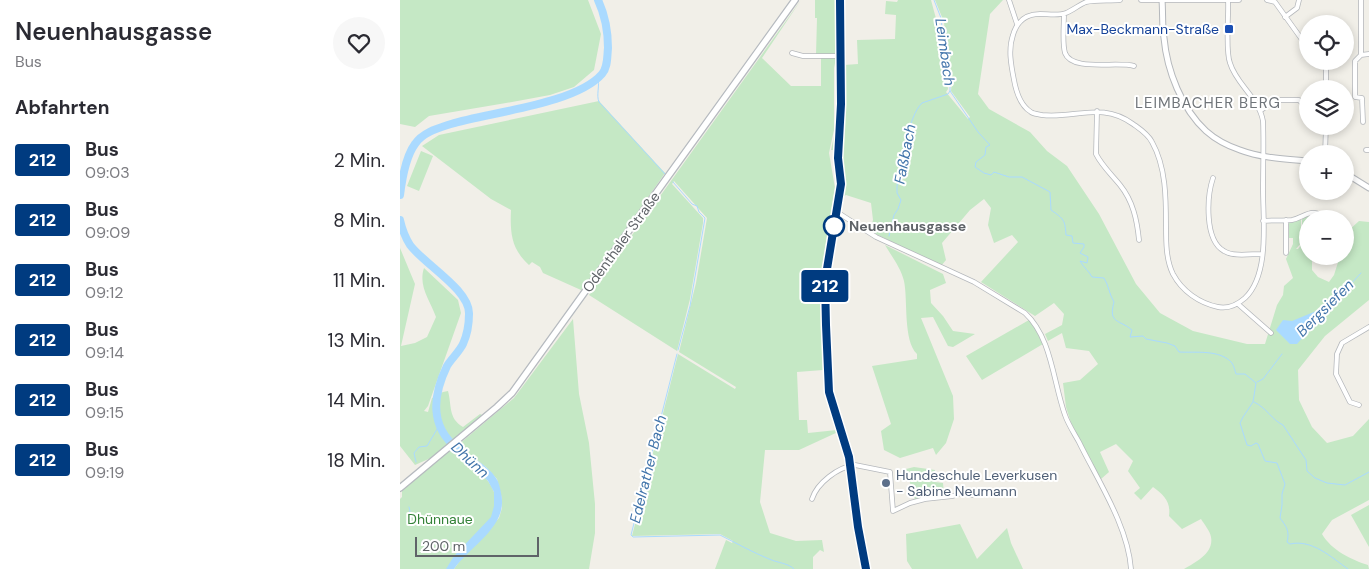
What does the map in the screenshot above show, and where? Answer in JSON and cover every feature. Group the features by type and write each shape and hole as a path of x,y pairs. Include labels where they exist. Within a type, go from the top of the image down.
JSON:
{"main road":[{"name":"Odenthaler Straße","path":"400,488 497,407 520,382 795,0"}],"street":[{"path":"840,0 840,133 838,158 841,184 825,281 829,392 850,466 866,569"},
{"path":"1009,0 1017,24"},
{"path":"1120,0 1088,2 1064,14 1032,14 1022,19 1017,24 1011,44 1011,64 1014,82 1022,103 1032,113 1055,116 1097,111 1114,114 1129,121 1150,138 1159,155 1163,178 1170,267 1178,282 1189,293 1209,304 1219,307 1230,307 1238,304 1252,290 1259,273 1262,254 1263,221 1263,121 1260,110 1229,63 1228,0"},
{"path":"1142,0 1239,0"},
{"path":"1162,0 1164,38 1170,67 1180,94 1207,131 1217,139 1239,150 1263,156 1299,160"},
{"path":"1267,0 1275,2 1299,36"},
{"path":"1285,17 1297,8 1300,0"},
{"path":"1360,0 1361,55"},
{"path":"1064,14 1065,52 1071,61 1081,64 1115,63 1134,66"},
{"path":"792,53 803,56 840,56"},
{"path":"1363,122 1362,98 1355,97 1355,61 1361,55 1369,54"},
{"path":"1260,110 1275,100 1299,100"},
{"path":"1097,111 1096,154 1130,201 1139,240"},
{"path":"1213,178 1209,189 1210,228 1211,236 1217,246 1229,253 1262,254"},
{"path":"1354,178 1368,187"},
{"path":"837,212 876,237 974,282 1032,319 1039,330 1048,353 1065,416 1112,508 1130,554 1131,569"},
{"path":"1263,221 1286,220 1299,216"},
{"path":"1286,220 1286,253"},
{"path":"1238,304 1271,334"},
{"path":"1359,405 1350,402 1336,374 1337,354 1342,343 1369,328"},
{"path":"812,499 814,492 829,477 855,465 890,472 892,511 925,498 953,496 961,493 972,495"}],"green space":[{"path":"400,0 588,0 601,34 594,70 574,87 550,95 429,116 415,127 400,124"},
{"path":"801,0 762,58 791,86 821,86 821,58 836,58 834,68 834,130 829,153 835,188 820,280 823,370 797,372 799,420 807,420 808,433 837,430 838,432 799,450 765,450 760,502 770,533 796,541 822,540 824,552 820,550 813,557 813,569 715,569 726,540 732,543 733,541 720,534 632,536 678,354 735,389 736,387 679,352 696,283 707,218 674,181 672,184 703,218 690,299 677,351 589,295"},
{"path":"815,0 835,0 836,55 816,55 817,18 815,18"},
{"path":"898,0 931,0 941,37 948,89 946,92 968,119 970,117 951,91 952,80 948,67 944,22 935,0 1003,0 990,14 978,94 989,109 1030,132 1047,151 1067,166 1099,214 1136,284 1160,313 1193,331 1247,344 1265,344 1277,305 1283,295 1284,286 1293,278 1286,259 1293,244 1293,238 1289,238 1289,223 1299,219 1299,245 1296,249 1299,248 1299,265 1312,265 1312,270 1318,277 1329,282 1337,265 1354,265 1354,226 1359,221 1369,222 1369,300 1325,336 1298,370 1299,400 1312,427 1327,443 1353,436 1369,419 1369,500 1332,520 1322,534 1336,550 1368,565 1369,569 1184,569 1203,556 1210,548 1210,535 1201,519 1182,529 1169,516 1169,507 1166,499 1153,487 1141,500 1134,493 1140,488 1128,471 1133,461 1116,444 1100,452 1109,472 1101,479 1087,457 1071,423 1066,407 1063,383 1080,380 1098,364 1089,351 1066,348 1062,333 1048,341 1045,334 1062,325 1064,314 1054,303 1035,316 981,282 1018,242 1012,235 994,243 988,225 991,208 984,199 970,210 942,243 946,260 941,266 870,231 873,220 871,203 846,195 843,197 844,178 840,157 843,129 844,65 858,64 857,40 895,39 896,15 885,14 886,1 897,2"},
{"path":"838,58 836,157 839,181 837,197 837,176 833,150 831,150 836,127 836,68"},
{"path":"599,101 665,173 585,288 581,290 543,273 540,267 532,262 529,265 518,253 513,240 511,210 491,199 422,146 439,135"},
{"path":"421,151 433,156 419,191 407,186"},
{"path":"885,245 943,274 946,283 930,290 931,303 953,331 975,334 953,347 948,346 933,317 921,318 953,396 954,419 946,443 936,455 933,448 900,458 884,450 881,431 891,424 872,366 917,359 908,330 903,276"},
{"path":"400,248 415,284 401,346 415,343 427,337 436,317 422,281 424,268 458,300 461,313 428,406 424,411 428,412 432,398 448,391 453,416 463,427 480,414 482,415 433,457 415,465 400,446"},
{"path":"573,319 579,394 589,443 595,504 595,533 589,569 454,569 499,518 502,508 502,499 497,479 486,467 458,445 514,398"},
{"path":"1029,320 1034,325 1043,344 982,380 966,356"},
{"name":"Dhünnaue","path":"452,449 481,473 494,492 497,492 495,517 450,569 400,569 400,499 402,491 407,484"},
{"path":"914,467 935,470 935,482 943,483 944,495 915,500 906,469"},
{"path":"1369,505 1369,547 1351,515"},
{"path":"960,524 977,559 1007,528 1011,543 1023,569 912,569 907,561 906,534"}],"water":[{"path":"1321,309 1327,310 1297,344 1290,344 1276,330 1283,320 1292,321"},
{"path":"458,445 488,469 496,478 499,483 502,505 494,525 487,534 454,569 446,569 454,556 491,517 494,506 494,492 488,481 454,452 452,449"}],"waterway":[{"name":"Dhünn","path":"400,195 409,155 418,140 427,133 451,124 553,100 573,93 590,84 602,74 607,62 608,42 607,29 598,0"},
{"name":"Leimbach","path":"934,0 941,18 950,91 978,132 990,145 986,147 985,155 976,162 975,167 991,175 994,172 1009,177 1022,177 1050,192 1051,210 1063,220 1066,235 1072,236 1073,243 1084,244 1080,253 1088,257 1087,263 1080,261 1092,277 1104,278 1114,302 1112,314 1116,320 1132,330 1130,337 1143,336 1146,339 1167,343 1175,346 1179,352 1207,353 1221,356 1232,363 1236,374 1245,374 1256,383 1253,402 1240,423 1247,445 1258,444 1265,461 1277,463 1285,484 1282,494 1280,518 1287,529 1287,542 1290,544 1306,544 1321,550 1348,569"},
{"name":"Edelrather Bach","path":"598,77 599,102 665,174"},
{"name":"Faßbach","path":"889,236 894,215 901,200 897,193 897,186 909,130 917,109 922,103 948,94 950,91"},
{"name":"Edelrather Bach","path":"673,182 692,204 697,206 699,212 705,218 690,306 678,350"},
{"name":"Dhünn","path":"400,220 410,245 454,287 467,305 469,318 466,337 442,377 436,410 442,431 458,449"},
{"name":"Bergsiefen","path":"1328,309 1361,273"},
{"name":"Edelrather Bach","path":"677,354 631,535 633,537 720,535 772,560 789,565 794,569"},
{"name":"Bergsiefen","path":"1257,382 1263,379 1282,354"},
{"path":"1254,402 1283,425 1306,460 1307,471 1315,478 1327,483 1345,485 1369,472"},
{"path":"416,462 414,453 419,447 427,446 439,426"},
{"path":"407,522 410,511 409,507"}],"bus line":[{"name":"212","path":"840,0 841,104 838,158 841,184 825,281 829,392 830,401 849,457 858,527 866,569"}],"place":[{"name":"Max-Beckmann-Straße","path":"1229,29"},
{"name":"Neuenhausgasse","path":"834,226"},
{"name":"Hundeschule Leverkusen - Sabine Neumann","path":"886,483"}],"district":[{"name":"LEIMBACHER BERG","path":"1208,103"}]}
